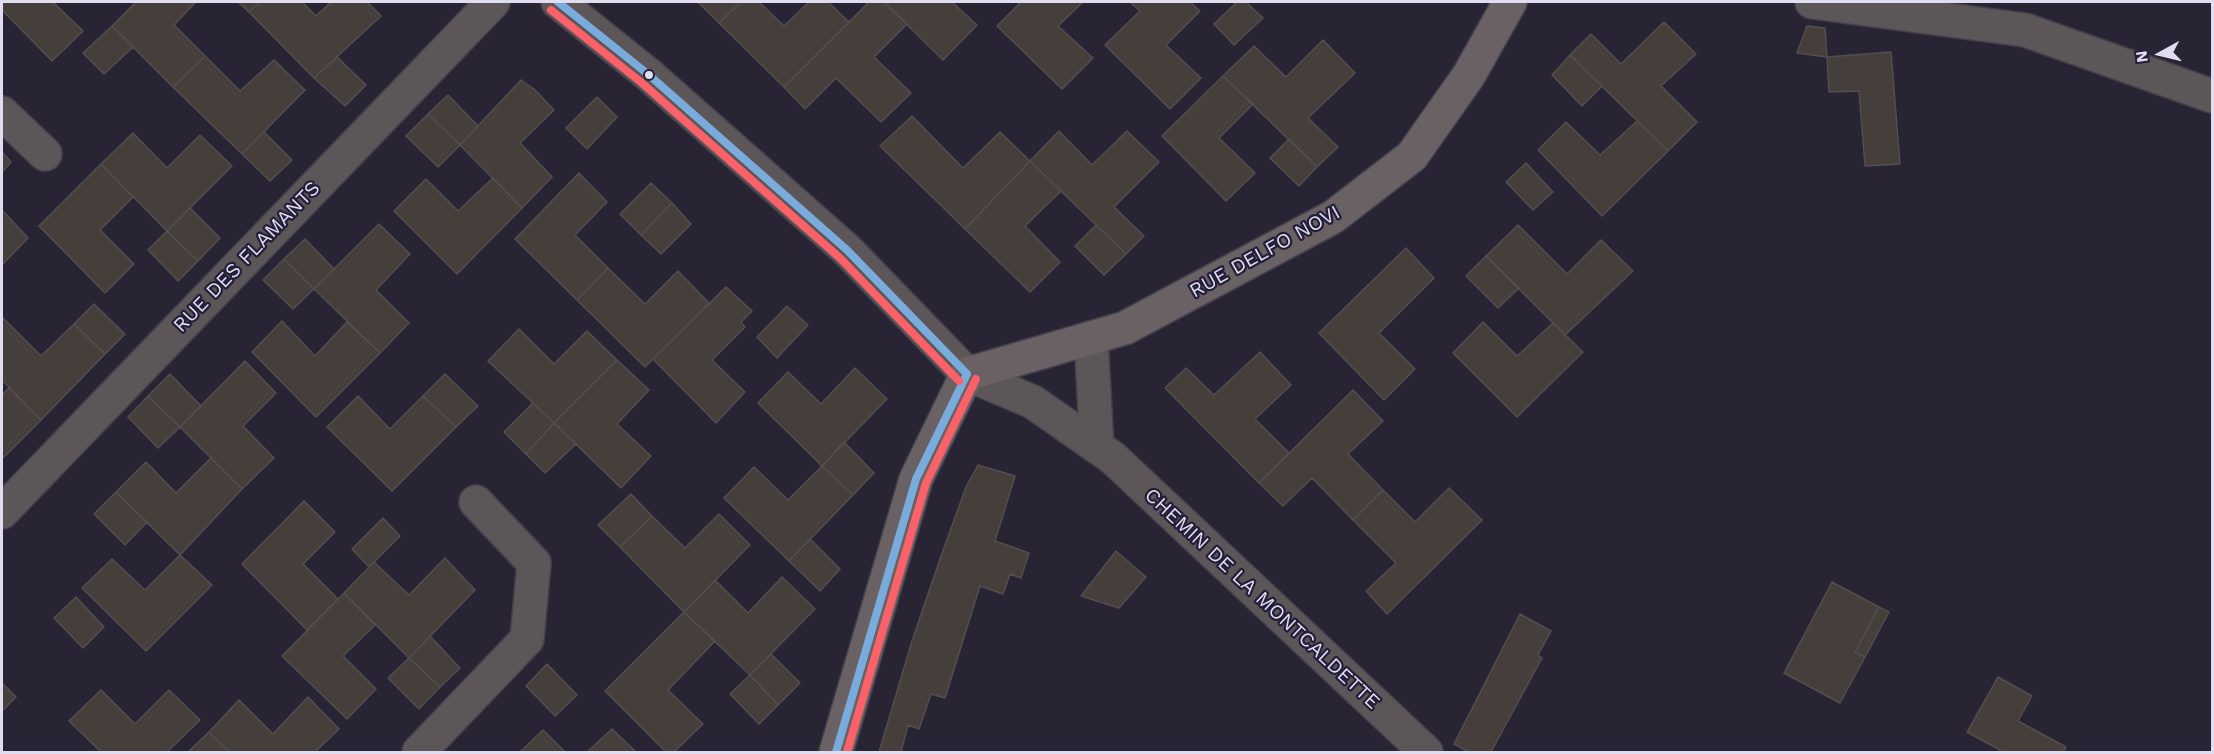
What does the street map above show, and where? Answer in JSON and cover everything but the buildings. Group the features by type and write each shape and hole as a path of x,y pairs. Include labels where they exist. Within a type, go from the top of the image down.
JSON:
{"street":[{"name":"RUE DES FLAMANTS","path":"2,512 492,2"},
{"path":"558,2 649,75 847,250 967,374 916,479 841,728 836,753"},
{"name":"RUE DELFO NOVI","path":"967,374 1125,328 1333,217 1412,156 1469,75 1510,2"},
{"path":"1812,2 2025,30 2212,96"},
{"path":"2,113 45,154"},
{"path":"1091,338 1097,447"},
{"name":"CHEMIN DE LA MONTCALDETTE","path":"967,374 1033,402 1113,458 1426,753"},
{"path":"419,753 527,639 534,563 476,502"}],"transit line":[{"path":"558,2 649,75 847,250 967,374"},
{"path":"551,10 642,83 840,258 959,381"},
{"path":"836,752 916,479 967,374"},
{"path":"847,752 926,483 976,379"}]}
